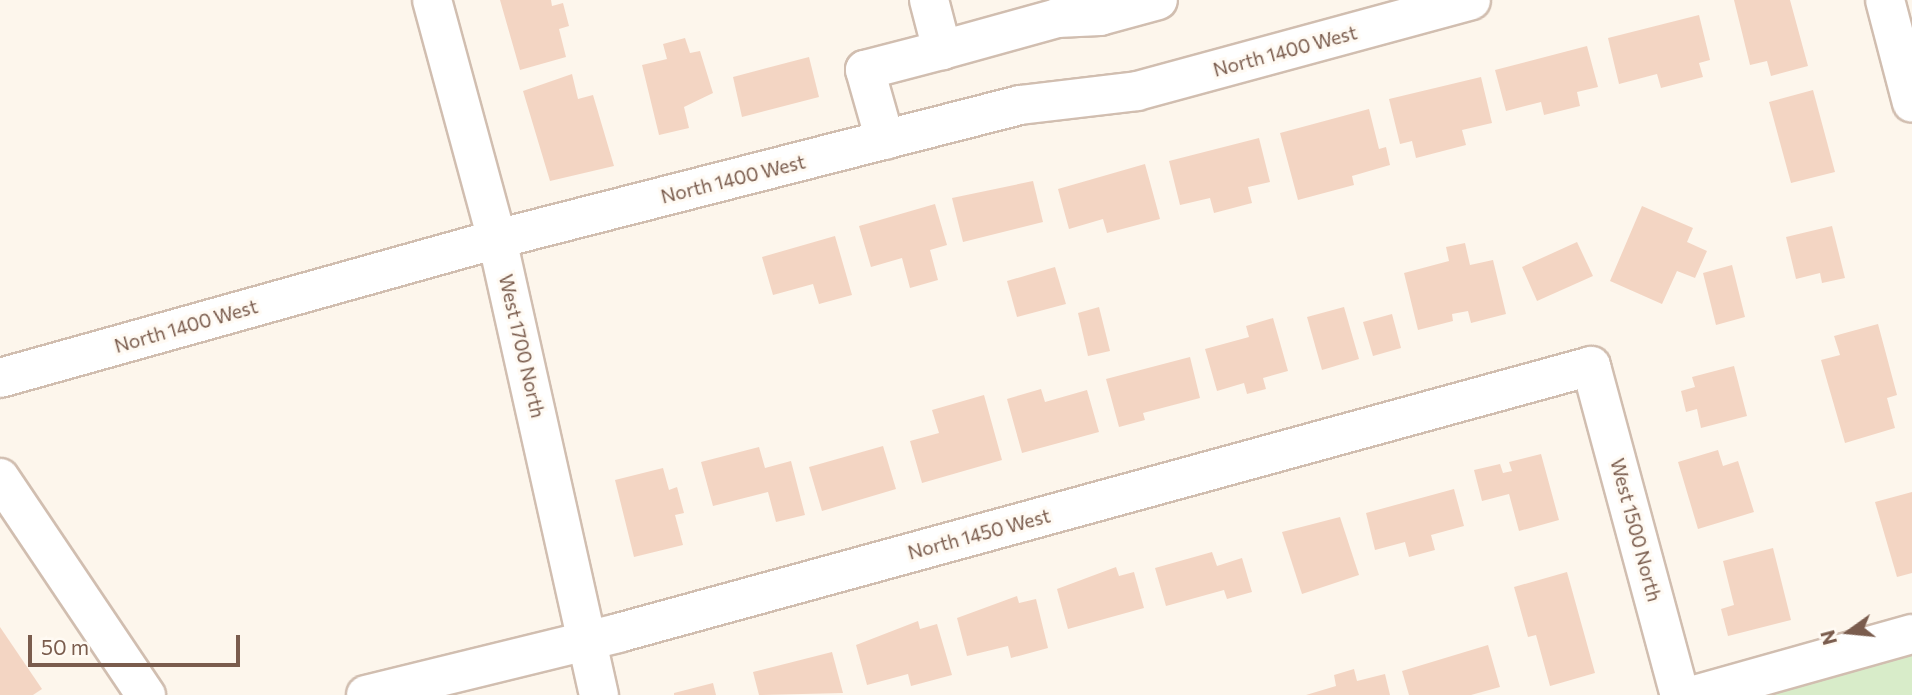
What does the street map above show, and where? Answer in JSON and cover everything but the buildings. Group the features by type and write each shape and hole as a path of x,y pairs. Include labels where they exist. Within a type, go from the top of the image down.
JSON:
{"street":[{"name":"West 1700 North","path":"432,0 498,239 589,640 599,695"},
{"path":"929,0 942,50"},
{"path":"885,140 865,71 1057,18 1100,16 1158,0"},
{"name":"North 1400 West","path":"0,378 498,239 885,140 1020,106 1137,91 1380,12 1471,0"},
{"path":"1885,0 1912,103"},
{"name":"North 1450 West","path":"366,695 589,640 1591,366"},
{"name":"West 1500 North","path":"1591,366 1680,695"},
{"path":"0,478 146,695"},
{"path":"1695,695 1912,634"}],"green space":[{"path":"1912,652 1912,695 1767,695"}]}
